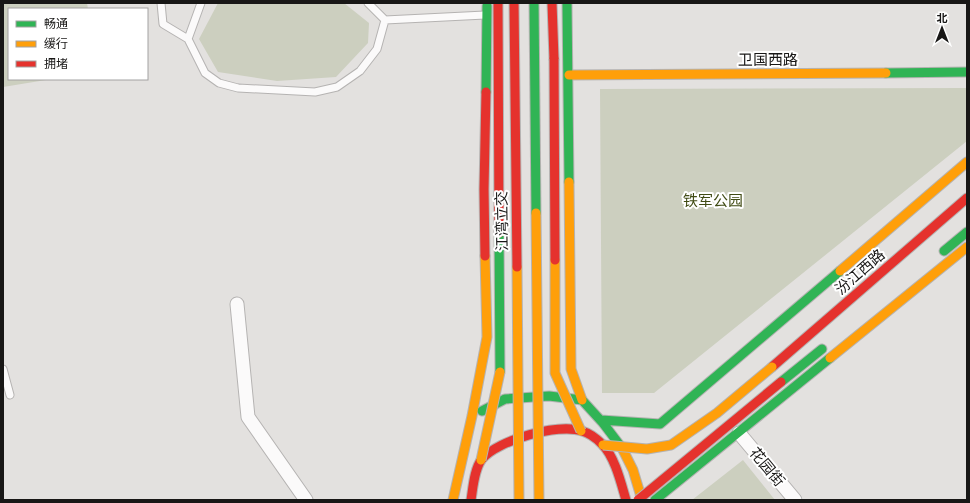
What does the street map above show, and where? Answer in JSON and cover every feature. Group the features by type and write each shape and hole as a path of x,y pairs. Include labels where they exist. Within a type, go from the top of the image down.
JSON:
{"main road":[{"path":"453,500 472,416 487,337 484,189 487,3"},
{"path":"471,500 500,372 500,64 498,3"},
{"name":"江湾立交","path":"514,3 519,500"},
{"path":"534,3 539,500"},
{"path":"552,3 554,59 555,374 581,431"},
{"path":"567,3 569,75 571,369 582,400 618,439 634,470 642,500"},
{"name":"卫国西路","path":"569,75 967,72"},
{"path":"602,420 660,424 967,162"},
{"name":"汾江西路","path":"603,445 647,449 671,445 717,413 967,198"},
{"path":"936,257 967,232"},
{"path":"655,500 740,433 967,247"},
{"path":"867,248 880,249"},
{"path":"864,263 867,248"},
{"path":"894,249 907,250"},
{"path":"859,292 862,277"},
{"path":"638,500 830,342"},
{"path":"481,365 511,380 533,379 571,359"},
{"path":"500,372 508,387 529,392 545,387 555,374"},
{"path":"472,416 505,399 549,396 582,400"},
{"path":"481,460 498,446 528,435 560,430 581,431 603,445 621,482 626,500"}],"street":[{"path":"237,304 248,417 306,500"},
{"name":"花园街","path":"740,433 795,500"}],"lane":[{"path":"161,3 163,24 188,39 205,73 219,83 238,88 315,92 337,87 360,71 377,49 385,20"},
{"path":"188,39 201,3"},
{"path":"368,3 385,20 488,15"},
{"path":"3,369 10,395"}],"green space":[{"path":"3,3 87,3 88,8 8,8 8,80 46,80 3,87"},
{"path":"218,3 344,3 369,23 368,43 336,77 277,81 218,72 199,39"},
{"name":"铁军公园","path":"967,88 967,141 654,393 602,393 600,89"},
{"path":"743,460 775,500 692,500"}],"traffic: fast":[{"path":"534,3 536,213"},
{"path":"567,3 569,182"},
{"path":"486,92 487,6"},
{"path":"886,73 967,72"},
{"path":"944,251 967,232"},
{"path":"499,233 500,372"},
{"path":"601,420 660,424 840,271"},
{"path":"781,382 822,349"},
{"path":"655,500 830,358"},
{"path":"482,411 505,399 549,396 582,400 603,423 622,448"}],"traffic: slow":[{"path":"569,75 886,73"},
{"path":"840,271 967,162"},
{"path":"569,182 571,369 582,400"},
{"path":"536,213 539,500"},
{"path":"830,358 967,247"},
{"path":"453,500 472,416 487,337 485,256"},
{"path":"555,260 555,373 581,431"},
{"path":"517,267 519,500"},
{"path":"603,445 647,449 671,445 717,413 772,367"},
{"path":"481,460 500,372"},
{"path":"622,448 633,470 642,500"}],"traffic: jam":[{"path":"498,3 499,233"},
{"path":"514,3 517,267"},
{"path":"552,3 554,59"},
{"path":"554,59 555,260"},
{"path":"485,256 484,189 486,92"},
{"path":"772,367 967,198"},
{"path":"638,500 781,382"},
{"path":"471,500 477,468 482,459 490,452 501,445 514,440 544,431 558,429 582,431 600,442 607,449 617,470 626,500"}]}
